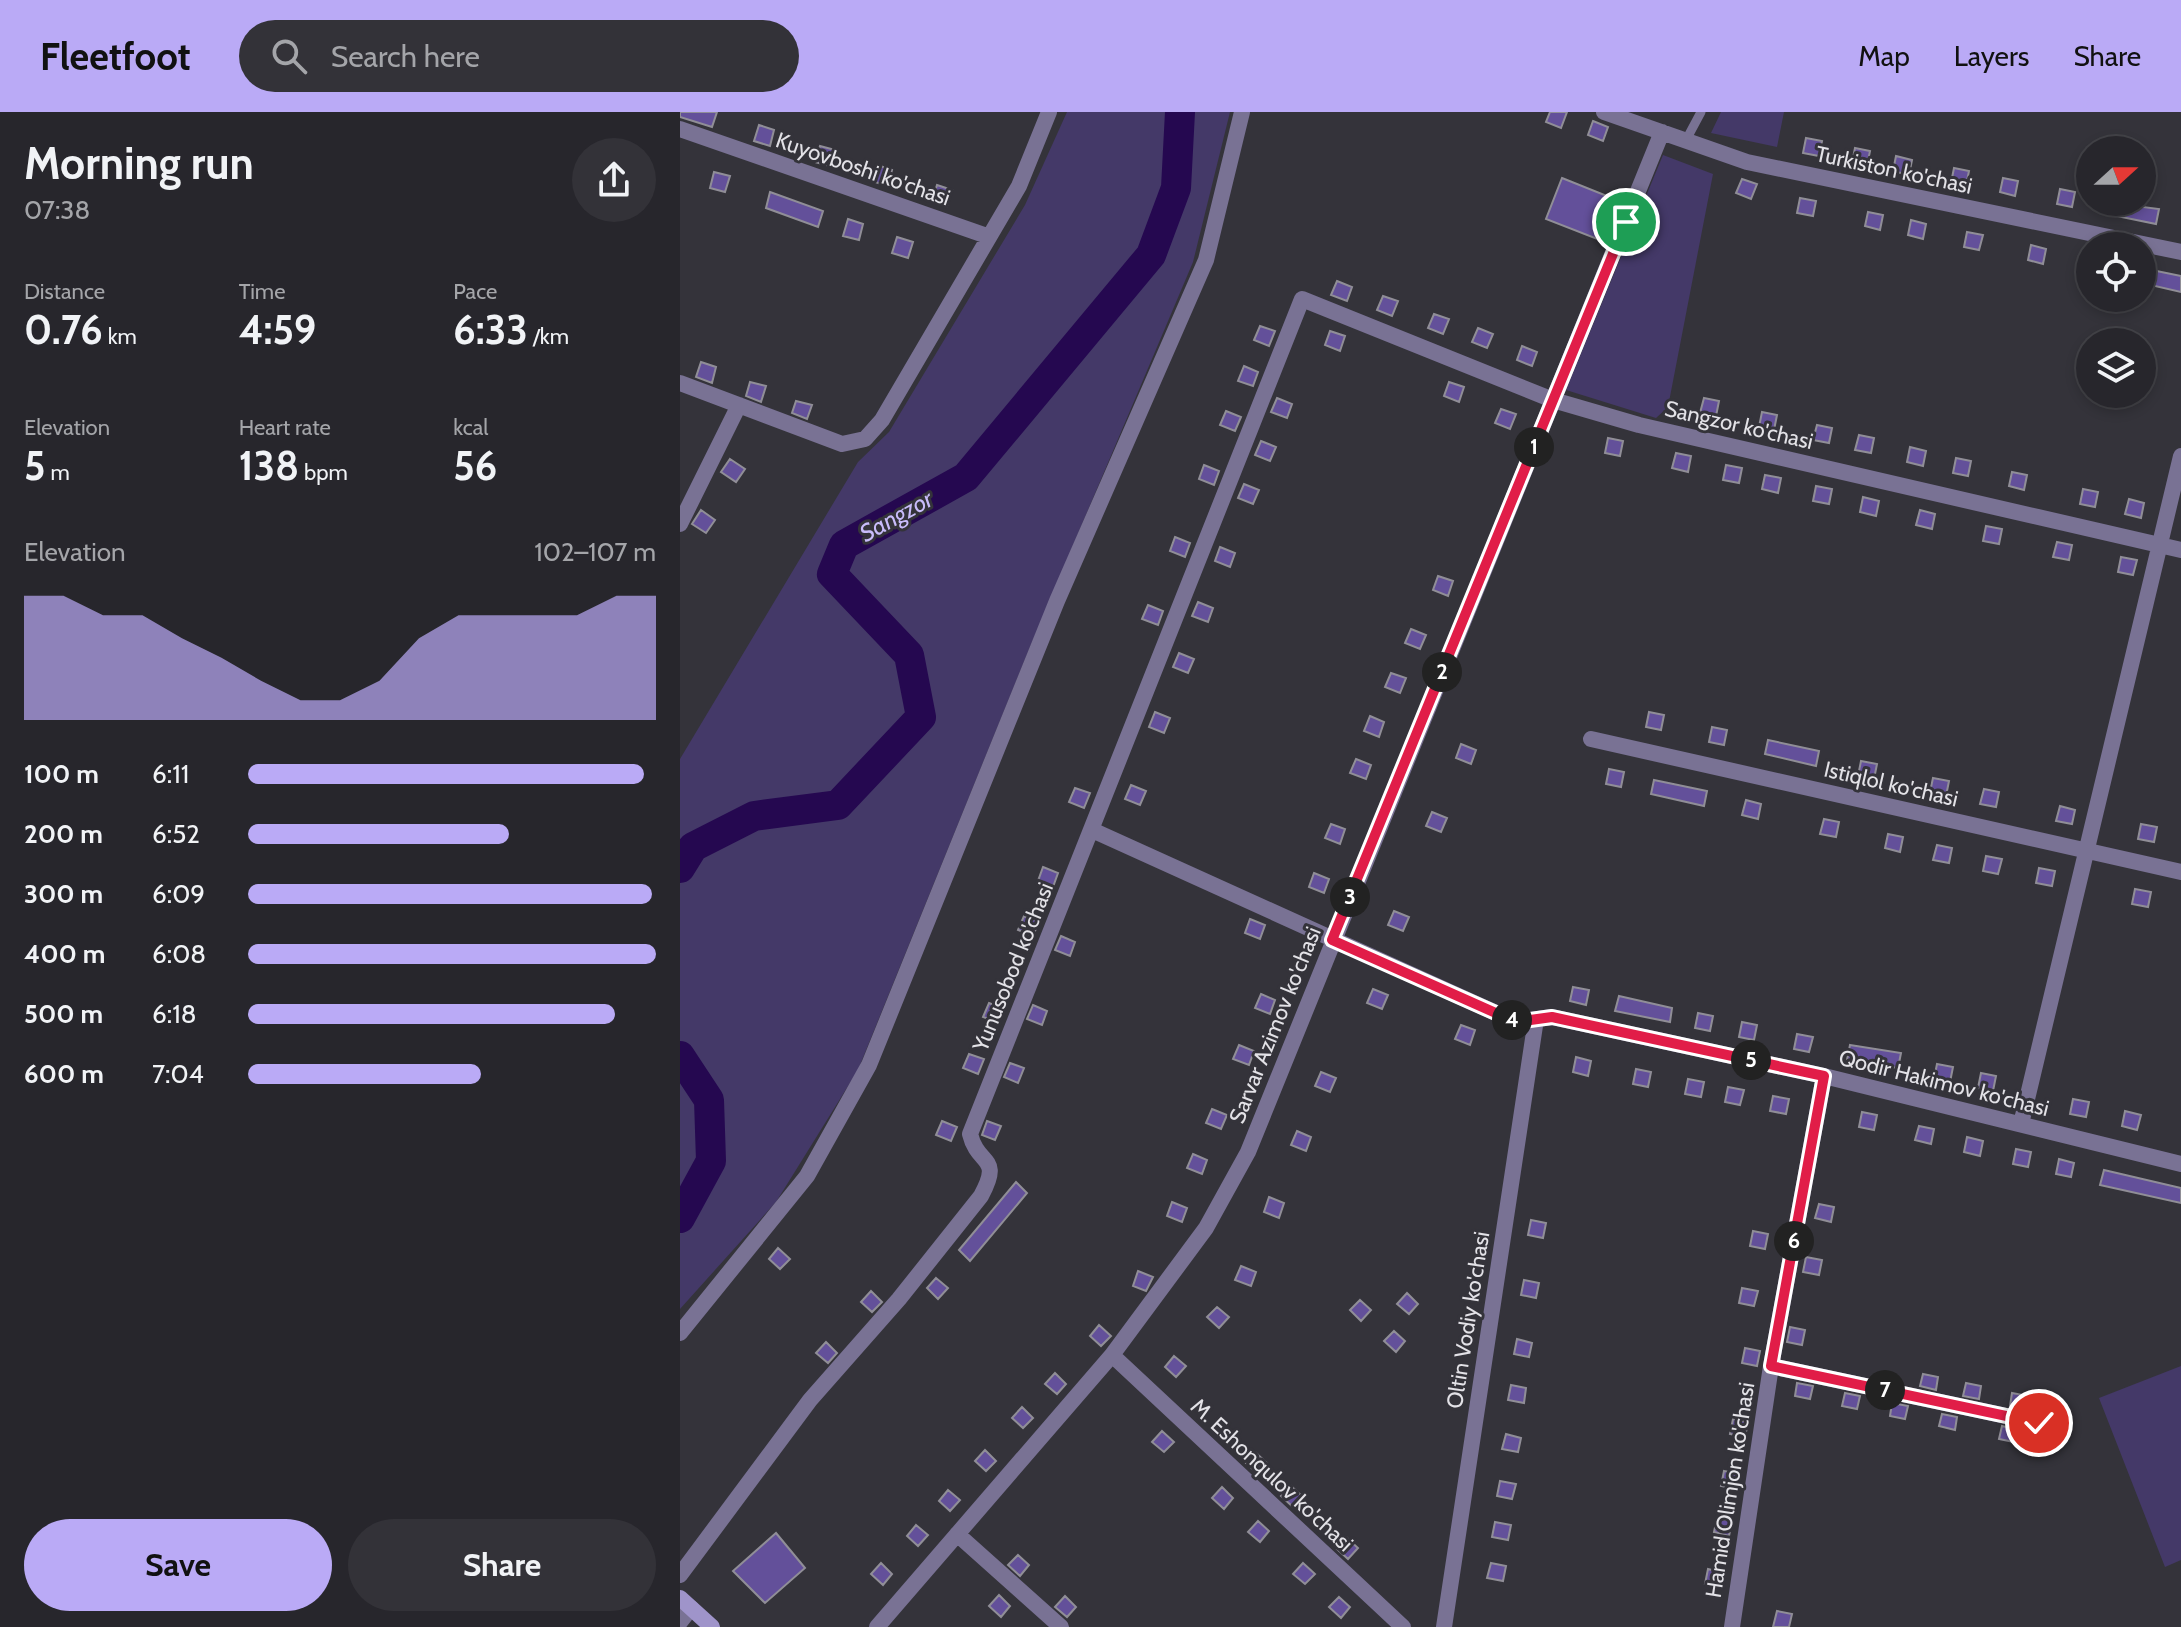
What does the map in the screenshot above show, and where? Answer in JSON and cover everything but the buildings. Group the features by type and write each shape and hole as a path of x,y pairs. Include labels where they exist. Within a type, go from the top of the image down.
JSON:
{"main road":[{"path":"686,1603 712,1627"}],"street":[{"path":"680,383 842,444 865,439 882,420 1019,186 1049,112"},
{"path":"680,1333 807,1176 869,1065 1057,601 1206,260 1242,112"},
{"name":"Turkiston ko'chasi","path":"1604,112 1747,162 2181,252"},
{"name":"Kuyovboshi ko'chasi","path":"680,129 987,236"},
{"name":"Sarvar Azimov ko'chasi","path":"877,1627 1112,1355 1206,1228 1248,1152 1662,132"},
{"name":"Sangzor ko'chasi","path":"1302,299 1553,400 1639,425 2181,550"},
{"name":"Yunusobod ko'chasi","path":"680,1575 810,1400 899,1299 981,1196 991,1177 991,1164 970,1134 1302,299"},
{"path":"680,524 739,405"},
{"path":"2021,1124 2181,456"},
{"name":"Istiqlol ko'chasi","path":"1591,739 2181,872"},
{"name":"Qodir Hakimov ko'chasi","path":"1092,830 1516,1022 1552,1017 1824,1076 2181,1164"},
{"name":"Oltin Vodiy ko'chasi","path":"1444,1627 1536,1019"},
{"name":"Hamid Olimjon ko'chasi","path":"1732,1627 1771,1366 1824,1076"},
{"name":"M. Eshonqulov ko'chasi","path":"1112,1355 1403,1627"},
{"path":"1771,1366 2039,1423"},
{"path":"957,1534 1061,1627"},
{"path":"680,1622 686,1603"}],"lane":[{"path":"1686,140 1701,112"}],"shaded area":[{"path":"1067,112 1230,112 1193,262 1030,647 858,1070 776,1202 680,1309 680,759 858,462 889,432 1025,205"},
{"path":"1721,112 1784,112 1777,147 1711,133"},
{"path":"1663,155 1713,174 1668,407 1656,418 1566,390"},
{"path":"2181,1366 2181,1560 2165,1567 2099,1398"}],"waterway":[{"name":"Sangzor","path":"680,868 693,847 754,816 838,805 921,717 909,655 832,574 844,545 966,477 1151,255 1176,188 1180,112"},
{"name":"Sangzor","path":"680,1056 709,1100 711,1161 680,1218"}],"route":[{"path":"1626,222 1332,940 1516,1022 1552,1017 1824,1076 1771,1366 2039,1423"}]}
